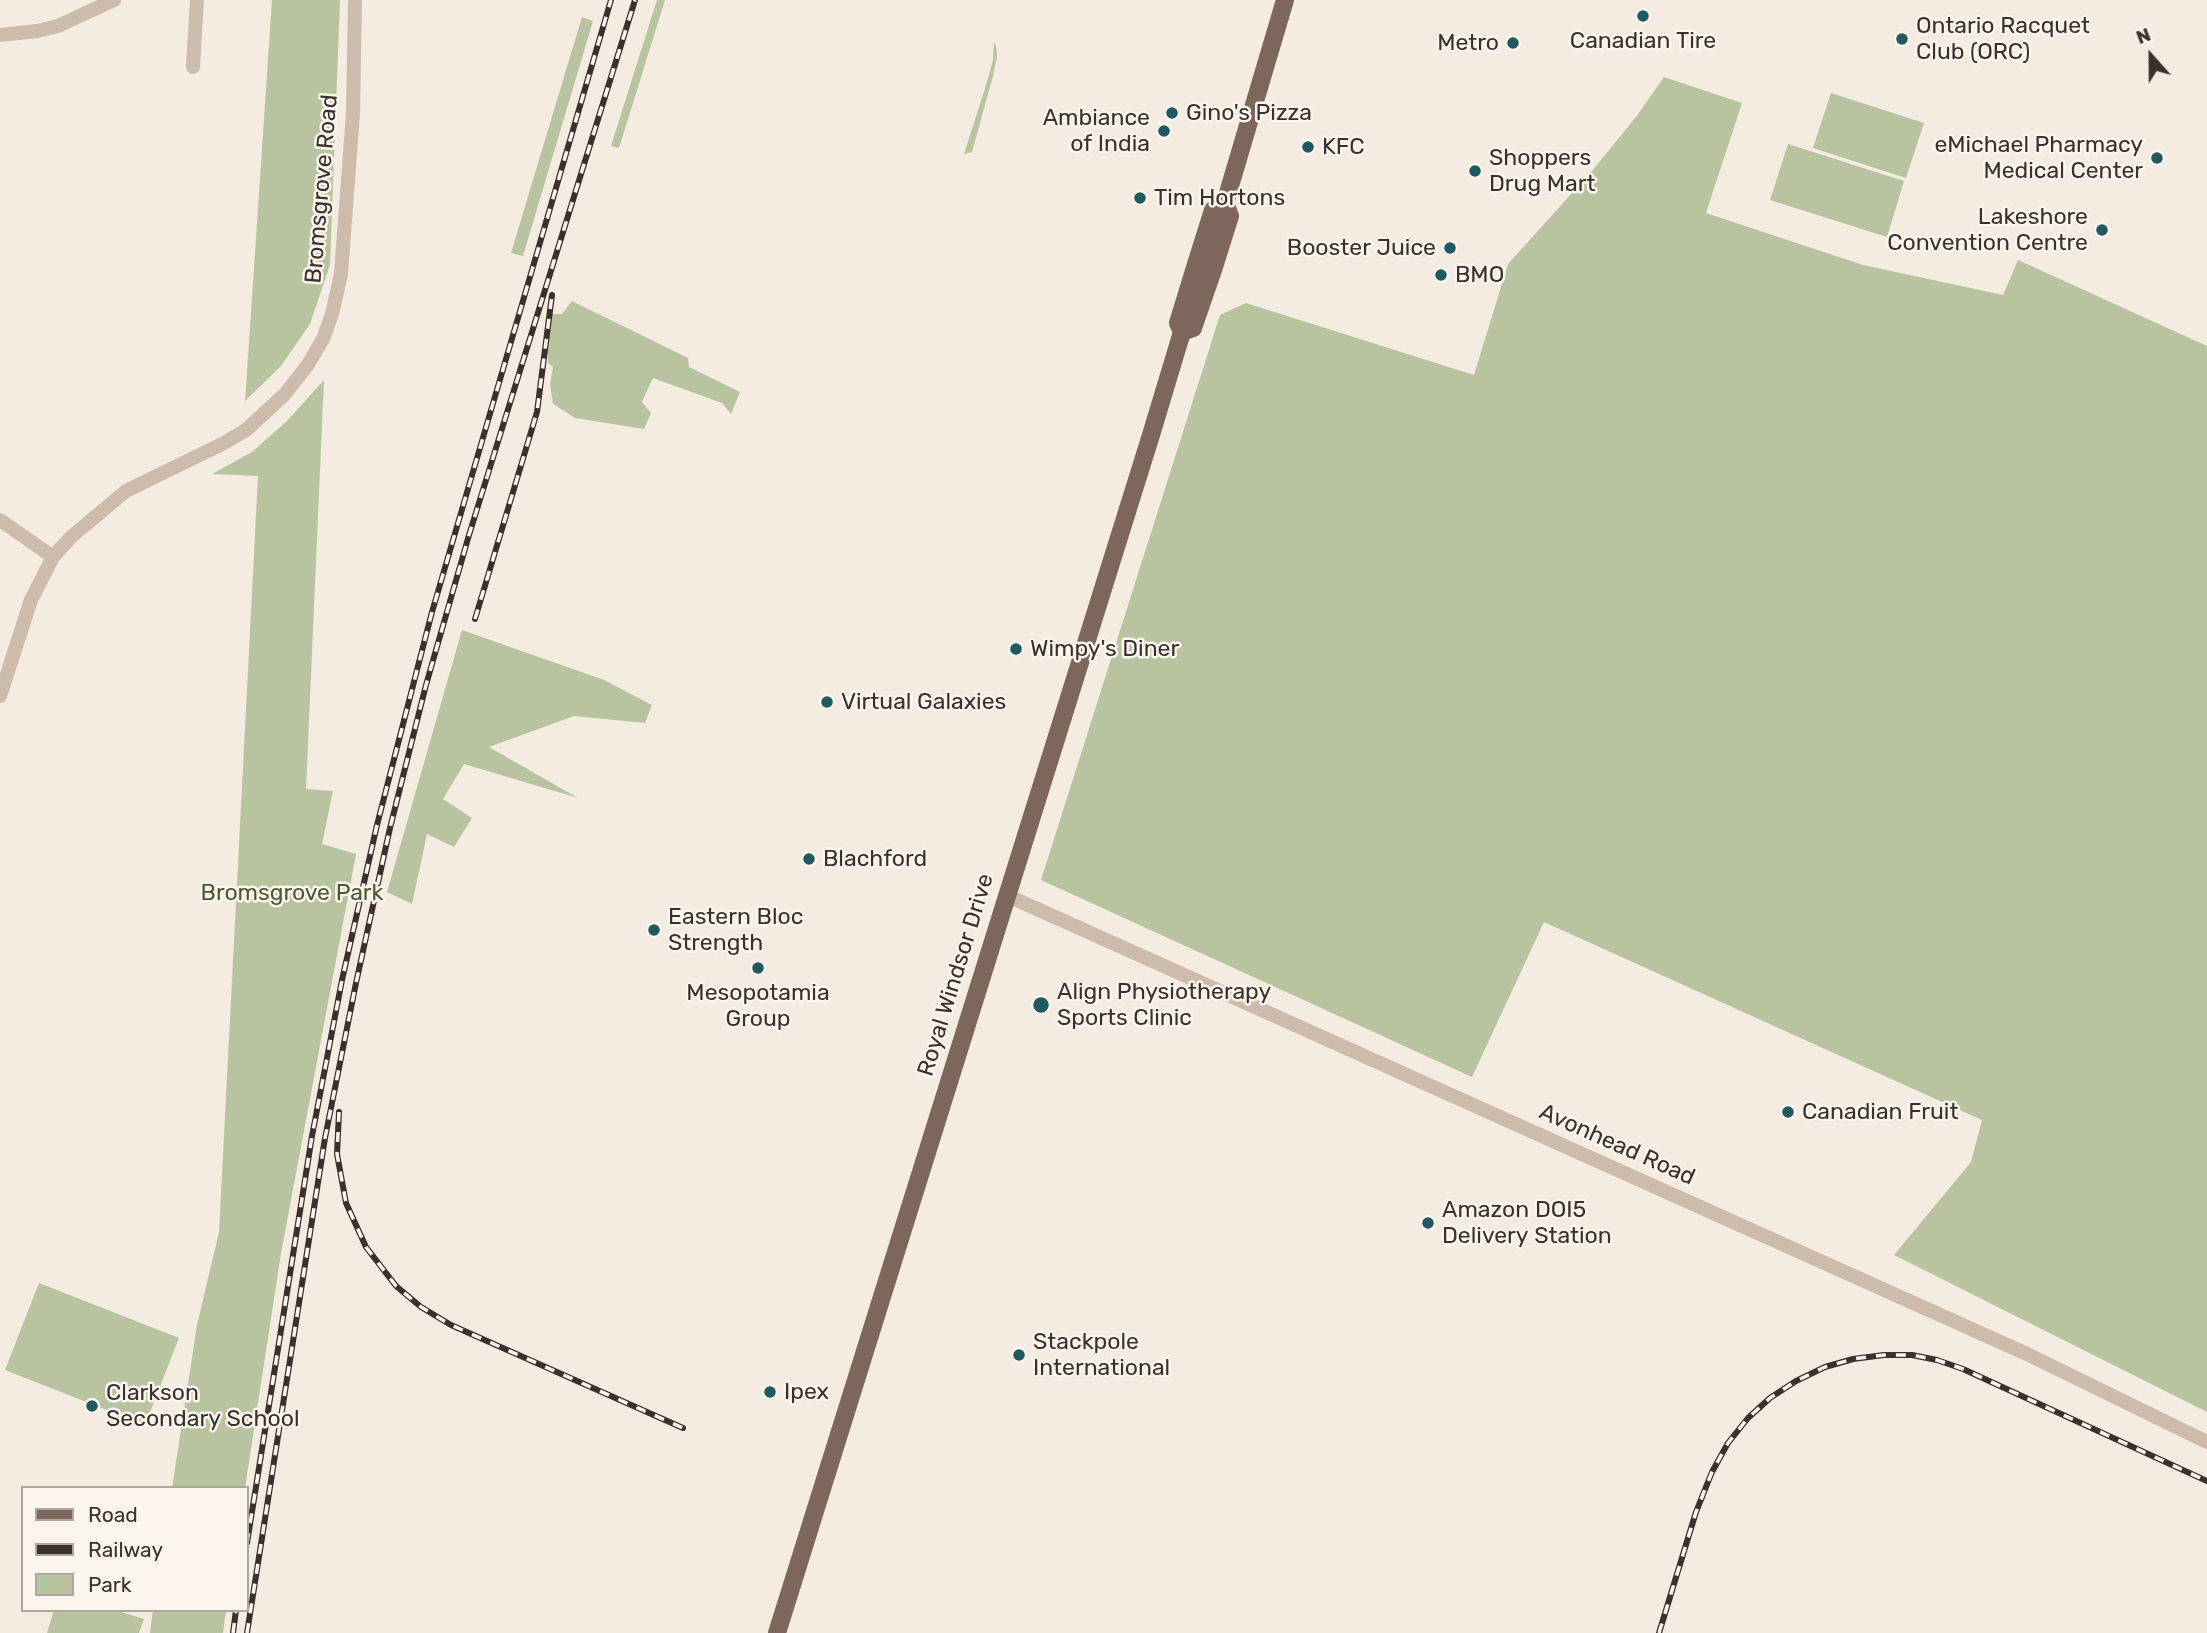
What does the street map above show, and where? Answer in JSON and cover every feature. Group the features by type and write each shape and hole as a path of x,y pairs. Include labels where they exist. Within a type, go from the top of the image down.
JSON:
{"main road":[{"name":"Royal Windsor Drive","path":"777,1633 1182,332 1178,323 1213,210 1225,203 1284,0"}],"street":[{"path":"0,35 58,26 114,0"},
{"path":"193,67 197,0"},
{"name":"Bromsgrove Road","path":"0,696 23,618 41,577 53,557 71,537 127,491 246,430 284,395 307,366 323,339 341,274 353,113 355,0"},
{"path":"0,520 53,557"},
{"name":"Avonhead Road","path":"1006,895 2027,1354 2207,1442"}],"green space":[{"path":"272,0 340,0 330,265 310,324 281,366 245,401"},
{"path":"657,0 665,0 619,148 611,146"},
{"path":"582,17 593,21 523,256 511,253"},
{"path":"994,42 997,56 993,76 972,152 964,154 993,60"},
{"path":"1664,77 1742,103 1706,213 1863,265 2003,295 2018,260 2207,346 2207,1412 1894,1255 1971,1162 1982,1120 1544,922 1472,1077 1041,880 1220,315 1246,303 1474,375 1508,264 1592,171"},
{"path":"1831,93 1924,123 1906,178 1813,148"},
{"path":"1788,144 1904,181 1887,237 1770,200"},
{"path":"572,301 688,358 689,367 740,392 731,414 722,403 653,378 642,402 651,413 644,429 575,418 553,404 550,384 553,367 548,363 546,326 551,314 562,314"},
{"name":"Bromsgrove Park","path":"324,380 306,789 333,791 322,844 356,854 281,1253 245,1486 172,1486 197,1325 219,1232 258,476 212,474 252,452 287,421"},
{"path":"462,630 604,680 652,705 645,723 574,716 489,747 578,798 464,764 443,799 472,818 454,847 427,834 412,904 387,892"},
{"path":"39,1283 179,1338 145,1425 5,1370"},
{"path":"53,1612 121,1612 144,1619 139,1633 47,1633"},
{"path":"153,1612 226,1612 223,1633 150,1633"}],"railway":[{"path":"248,1537 312,1136 342,980 377,825 432,612 611,0"},
{"path":"247,1633 325,1138 390,828 426,685 469,535 635,0"},
{"path":"475,619 537,412 552,295"},
{"path":"339,1112 337,1154 346,1203 366,1247 396,1286 421,1307 451,1325 683,1428"},
{"path":"1659,1633 1696,1512 1712,1472 1728,1443 1748,1418 1770,1398 1825,1367 1853,1359 1912,1355 1937,1360 1963,1369 2207,1481"},
{"path":"233,1633 236,1612"}],"place":[{"name":"Canadian Tire","path":"1643,16"},
{"name":"Ontario Racquet Club (ORC)","path":"1902,39"},
{"name":"Metro","path":"1513,43"},
{"name":"Gino's Pizza","path":"1172,113"},
{"name":"Ambiance of India","path":"1164,131"},
{"name":"KFC","path":"1308,147"},
{"name":"eMichael Pharmacy Medical Center","path":"2157,158"},
{"name":"Shoppers Drug Mart","path":"1475,171"},
{"name":"Tim Hortons","path":"1140,198"},
{"name":"Lakeshore Convention Centre","path":"2102,230"},
{"name":"Booster Juice","path":"1450,248"},
{"name":"BMO","path":"1441,275"},
{"name":"Wimpy's Diner","path":"1016,649"},
{"name":"Virtual Galaxies","path":"827,702"},
{"name":"Blachford","path":"809,859"},
{"name":"Eastern Bloc Strength","path":"654,930"},
{"name":"Mesopotamia Group","path":"758,968"},
{"name":"Align Physiotherapy Sports Clinic","path":"1041,1005"},
{"name":"Canadian Fruit","path":"1788,1112"},
{"name":"Amazon DOI5 Delivery Station","path":"1428,1223"},
{"name":"Stackpole International","path":"1019,1355"},
{"name":"Ipex","path":"770,1392"},
{"name":"Clarkson Secondary School","path":"92,1406"}]}
